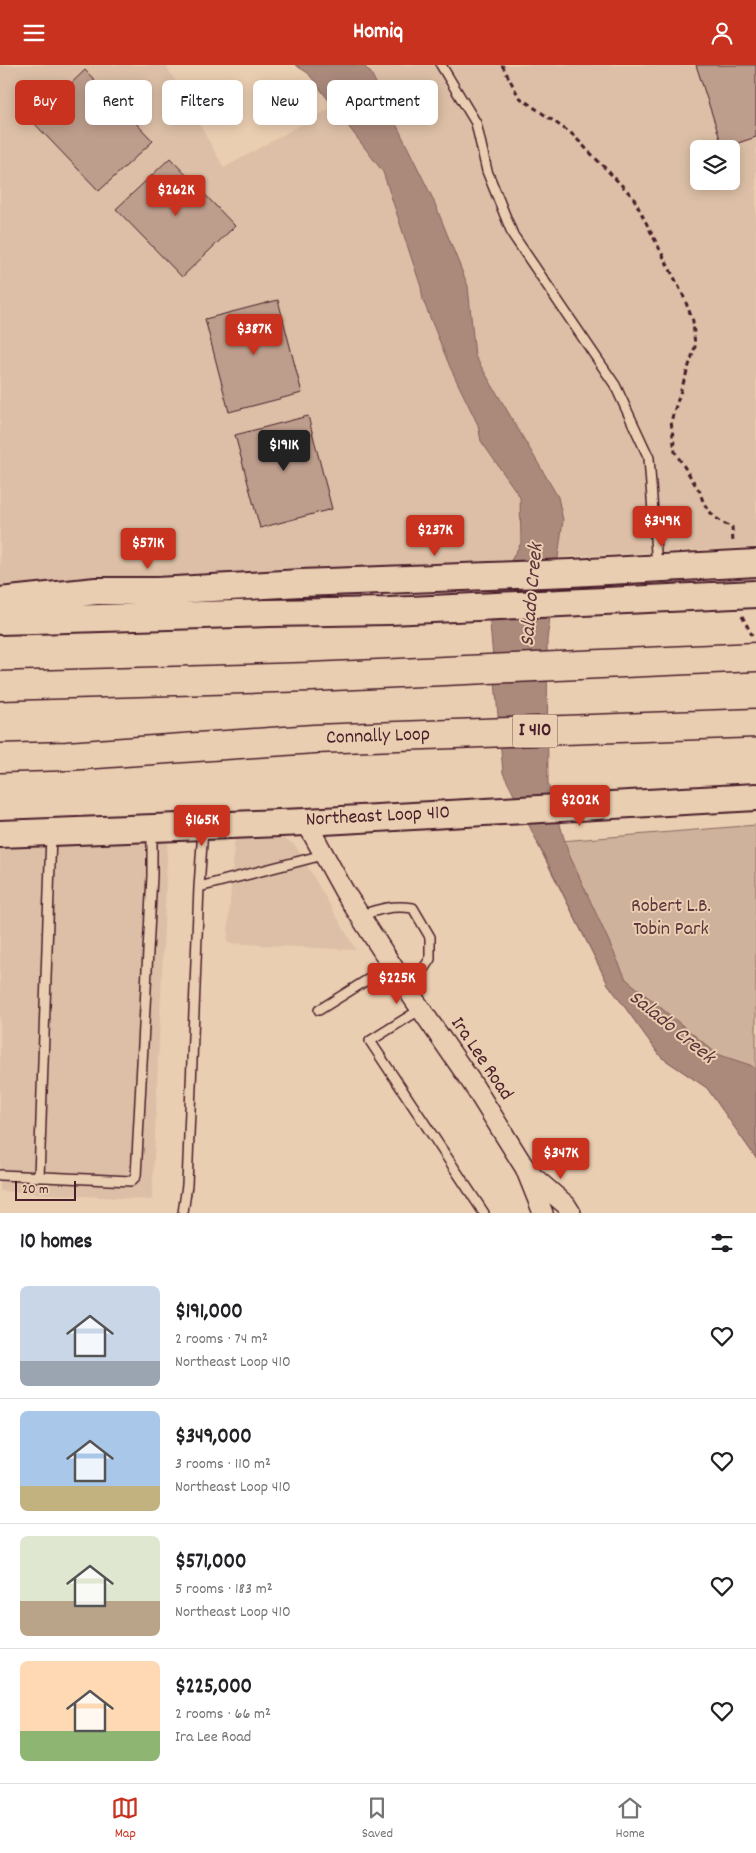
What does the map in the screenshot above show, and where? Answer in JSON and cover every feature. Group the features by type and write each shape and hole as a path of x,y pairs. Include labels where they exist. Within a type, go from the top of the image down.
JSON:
{"highway":[{"path":"0,686 311,677 756,657"},
{"name":"Connally Loop","path":"0,758 67,756 314,739 756,723"},
{"path":"0,765 67,756"}],"main road":[{"path":"0,601 96,591 157,591 756,563"},
{"path":"0,621 399,610 756,594"},
{"name":"Northeast Loop 410","path":"0,834 306,822 756,797"}],"street":[{"name":"Ira Lee Road","path":"306,822 359,916 472,1083 525,1169 543,1213"},
{"name":"Ira Lee Road","path":"525,1169 566,1205 571,1213"}],"lane":[{"path":"441,65 476,123 488,171 513,235 615,385 649,458 658,569"},
{"path":"183,1213 187,1185 203,826"},
{"path":"0,1175 131,1181 136,1175 152,876 152,828"},
{"path":"39,1177 51,832"},
{"path":"199,887 323,855"},
{"path":"359,916 379,909 397,906 413,908 430,937 430,959 409,991"},
{"path":"319,1010 392,965"},
{"path":"421,1009 370,1041 484,1213"}],"path":[{"path":"502,65 519,97 572,134 633,197 683,295 693,321 694,347 671,421 675,452 700,492 709,512 723,523 732,527 734,545 720,545 723,565"}],"shaded area":[{"path":"0,65 166,65 174,80 162,80 162,125 200,125 224,168 300,125 317,125 317,116 327,110 327,125 438,125 438,80 374,80 371,73 363,65 756,65 756,547 0,588"},
{"path":"271,831 295,845 356,950 227,943 235,833"},
{"path":"168,836 152,1200 0,1191 0,847"}],"green space":[{"name":"Robert L.B. Tobin Park","path":"756,825 756,1158 707,1088 661,1057 608,984 537,843"}],"water":[{"path":"295,65 363,65 371,73 374,80 327,80 327,98 317,85 317,80 313,80 308,73"},
{"name":"Salado Creek","path":"347,125 397,125 433,199 468,286 475,356 558,497 563,520 547,640 548,783 568,852 626,979 717,1054 750,1065 756,1069 756,1158 707,1088 661,1057 608,984 503,773 488,601 521,543 520,497 481,441 478,425 450,367 423,300 421,287 383,172"}],"building":[{"path":"696,65 756,65 756,137 740,142 740,140 720,140"},
{"path":"85,70 95,80 85,80 85,125 138,125 153,141 99,191 36,125 75,125 75,80"},
{"path":"170,158 235,226 182,277 116,209"},
{"path":"278,300 302,393 229,412 205,319"},
{"path":"308,416 332,509 260,528 235,435"}]}
